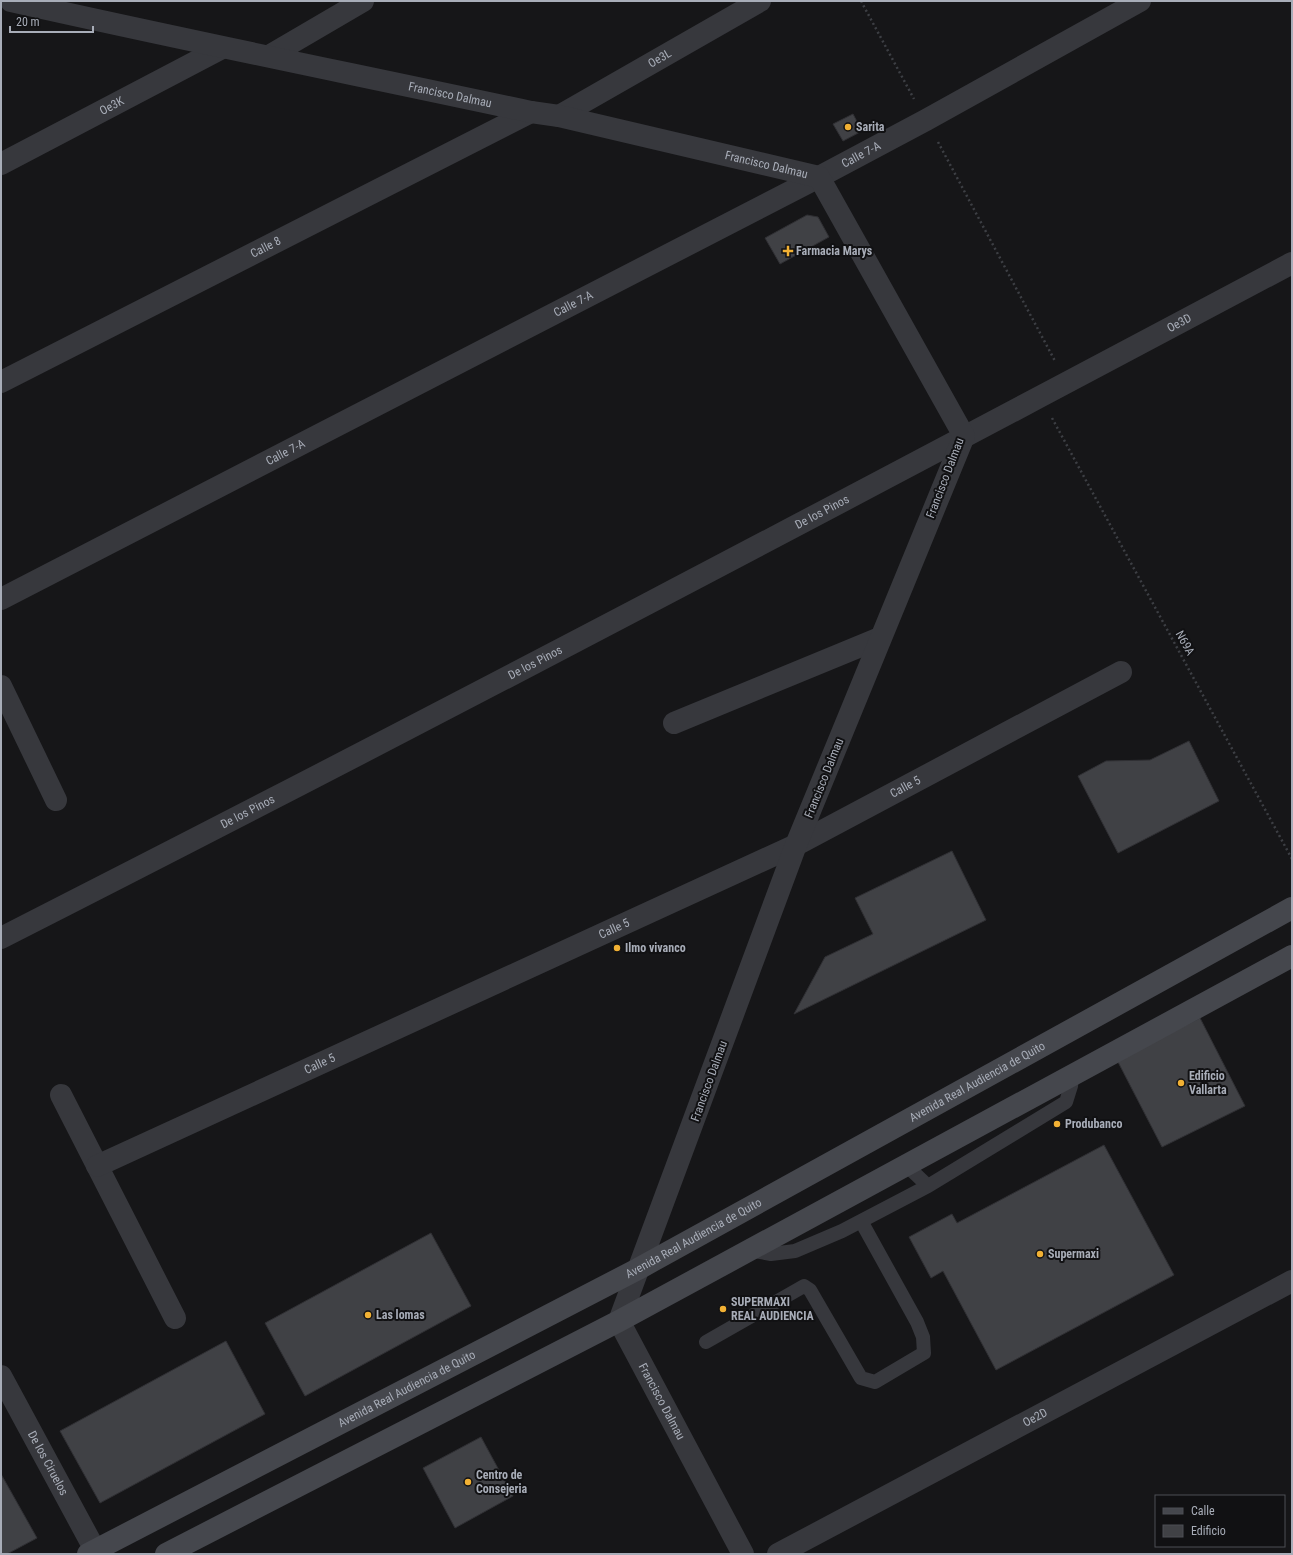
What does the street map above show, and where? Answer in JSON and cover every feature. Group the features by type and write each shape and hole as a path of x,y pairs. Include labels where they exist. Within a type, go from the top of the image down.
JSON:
{"main road":[{"name":"Avenida Real Audiencia de Quito","path":"92,1552 638,1269 1292,908"},
{"path":"166,1554 619,1321 1292,956"}],"street":[{"name":"Francisco Dalmau","path":"11,1 222,48 269,56 531,112 559,116 819,177 964,436 796,845 619,1321 743,1554"},
{"path":"269,56 363,1"},
{"name":"Oe3L","path":"559,116 760,1"},
{"name":"Calle 7-A","path":"1,599 819,177 926,120 1140,1"},
{"name":"Oe3K","path":"1,164 222,48"},
{"name":"Calle 8","path":"1,382 531,112"},
{"name":"Oe3D","path":"1066,383 1292,263"},
{"name":"De los Pinos","path":"1,938 326,772 1066,383"},
{"path":"674,723 880,638"},
{"name":"Calle 5","path":"97,1166 796,845 1121,672"},
{"path":"1,686 56,800"},
{"path":"61,1095 175,1318"},
{"name":"Oe2D","path":"778,1554 1292,1281"},
{"name":"De los Ciruelos","path":"1,1376 7,1401 92,1552"}],"lane":[{"path":"748,1250 771,1254 794,1251 842,1231 928,1186 1066,1102 1071,1086 1072,1075"},
{"path":"906,1164 928,1186"},
{"path":"706,1342 804,1286 810,1290 861,1378 875,1382 924,1353 923,1337 917,1322 861,1221"}],"path":[{"path":"861,1 907,87"},
{"path":"926,120 1066,383"},
{"name":"N69A","path":"1062,436 1292,859"}],"building":[{"name":"Sarita","path":"853,114 862,131 843,141 833,124"},
{"name":"Farmacia Marys","path":"807,215 818,217 829,237 780,264 765,238"},
{"path":"1189,741 1219,801 1118,853 1078,776 1106,761 1150,760"},
{"path":"952,851 986,920 794,1014 825,957 873,934 855,898"},
{"name":"Edificio Vallarta","path":"1200,1018 1245,1106 1162,1147 1117,1060"},
{"name":"Supermaxi","path":"1104,1145 1174,1275 996,1370 943,1271 931,1278 909,1237 952,1214 957,1223"},
{"name":"Las lomas","path":"431,1233 471,1306 305,1396 265,1323"},
{"path":"226,1341 265,1414 100,1503 60,1431"},
{"name":"Centro de Consejeria","path":"481,1437 513,1496 455,1528 423,1468"},
{"path":"1,1474 37,1538 7,1554 1,1554"}],"place":[{"name":"Sarita","path":"848,127"},
{"name":"Farmacia Marys","path":"788,251"},
{"name":"Ilmo vivanco","path":"617,948"},
{"name":"Edificio Vallarta","path":"1181,1083"},
{"name":"Produbanco","path":"1057,1124"},
{"name":"Supermaxi","path":"1040,1254"},
{"name":"SUPERMAXI REAL AUDIENCIA","path":"723,1309"},
{"name":"Las lomas","path":"368,1315"},
{"name":"Centro de Consejeria","path":"468,1482"}]}
